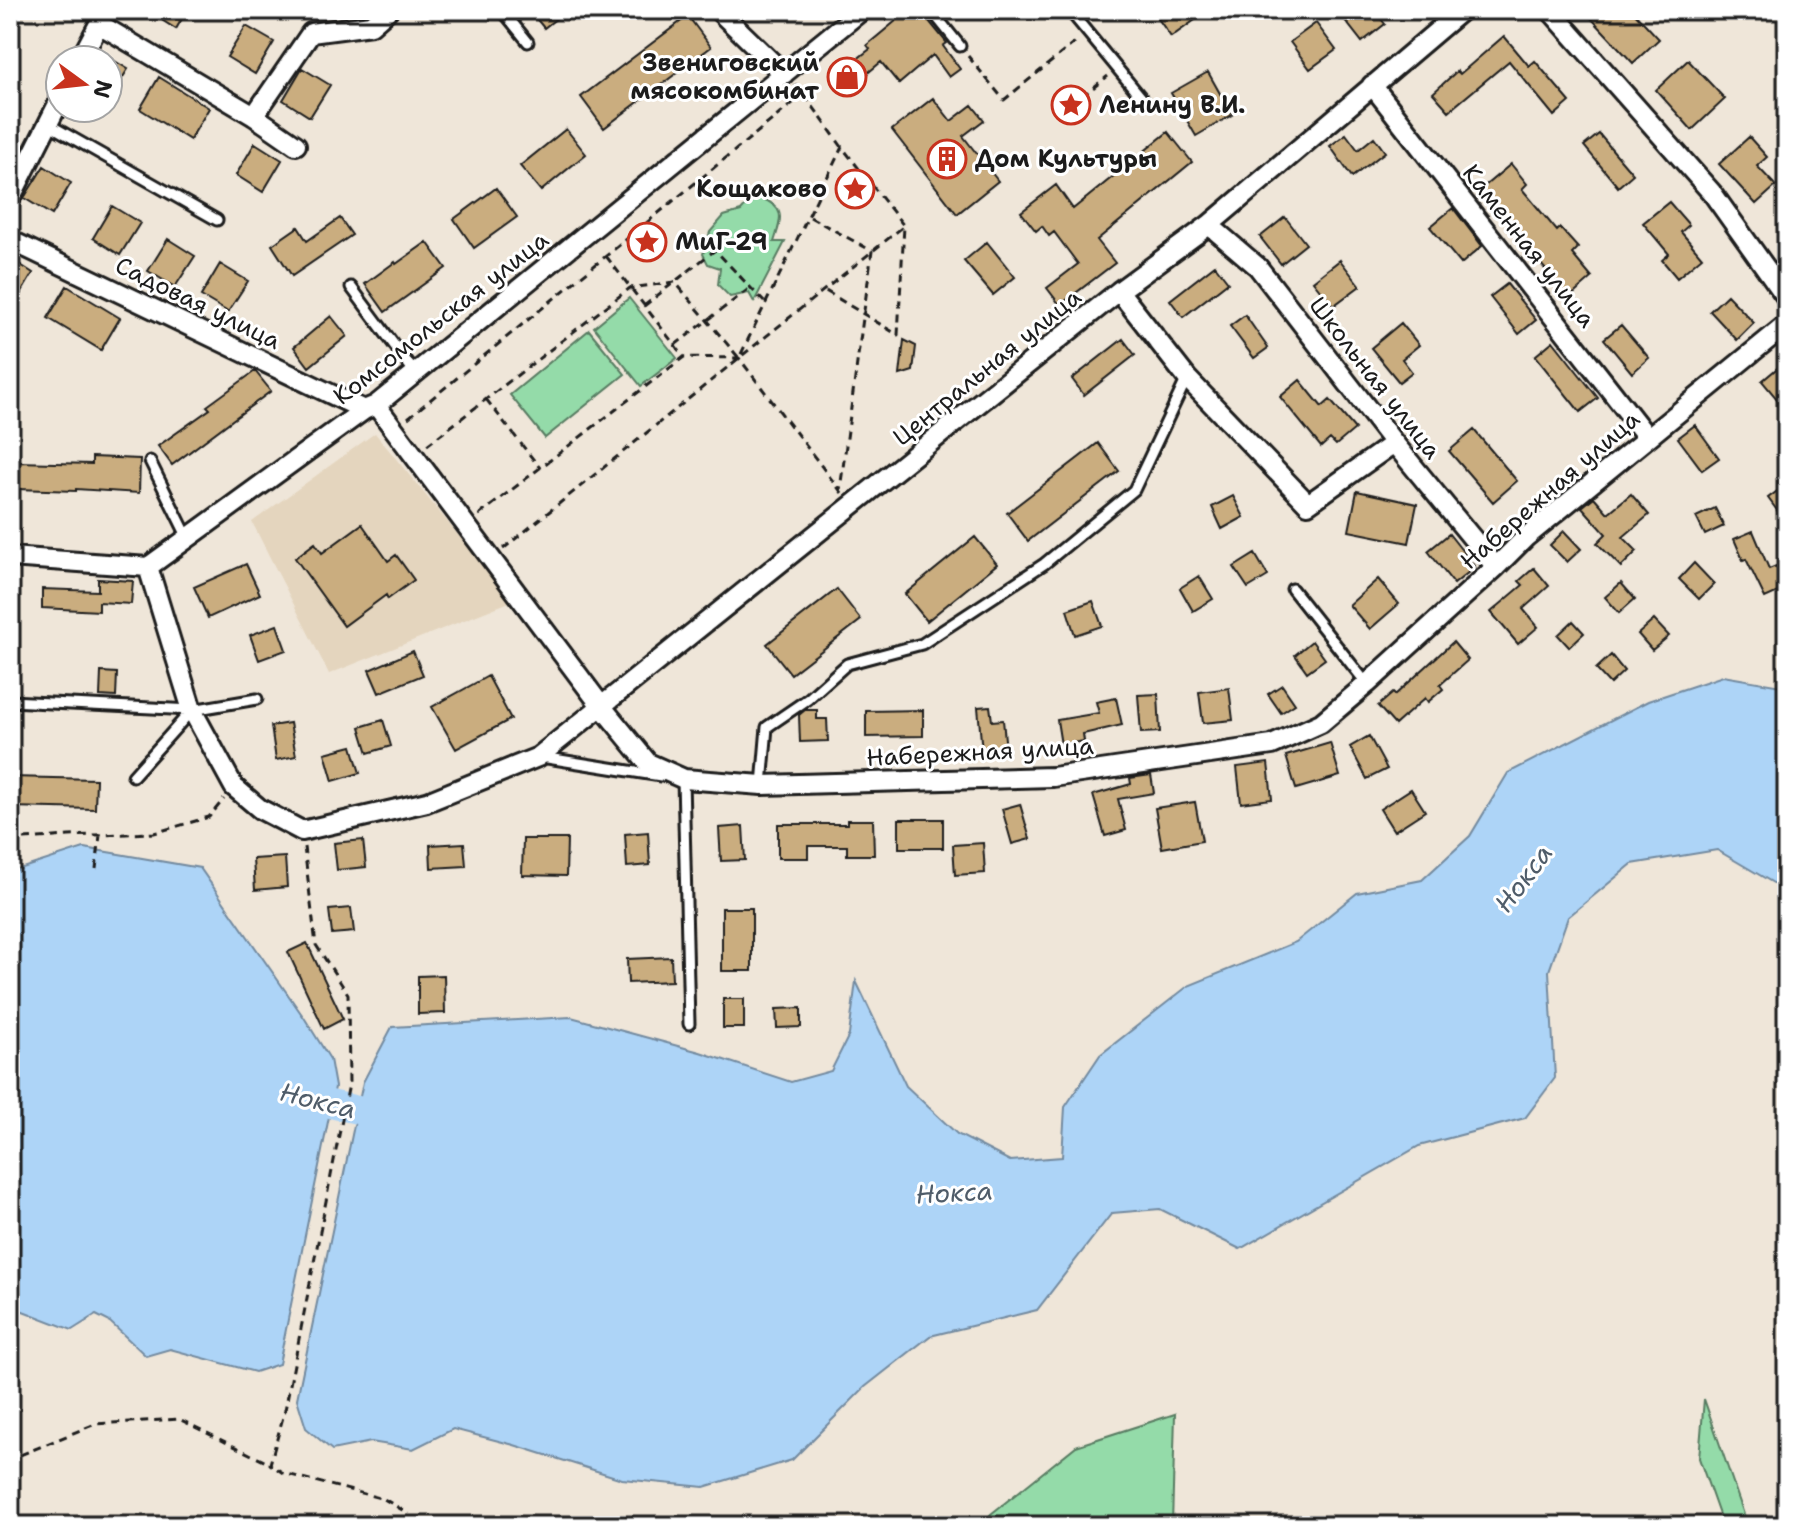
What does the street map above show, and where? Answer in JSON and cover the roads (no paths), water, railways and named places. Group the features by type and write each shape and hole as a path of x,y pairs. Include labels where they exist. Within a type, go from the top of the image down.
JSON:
{"street":[{"path":"254,116 311,33 371,25 388,10"},
{"path":"718,10 784,74"},
{"name":"Комсомольская улица","path":"148,567 415,373 862,10"},
{"name":"Центральная улица","path":"538,757 1119,291 1209,225 1462,10"},
{"path":"1551,10 1713,194 1787,298"},
{"path":"88,44 99,24 254,116 296,145"},
{"name":"Каменная улица","path":"1372,85 1647,437"},
{"path":"10,199 48,124"},
{"name":"Школьная улица","path":"1209,225 1258,267 1394,443 1496,567"},
{"name":"Садовая улица","path":"10,240 370,408"},
{"path":"1119,291 1187,378 1308,504 1394,443"},
{"name":"Набережная улица","path":"684,779 762,785 1053,777 1272,745 1321,723 1526,537 1787,324"},
{"path":"370,408 394,429 602,707 648,763 684,779"},
{"path":"10,557 148,567 192,710 234,787 260,809 302,831 427,802 538,757"}],"lane":[{"path":"502,10 528,42"},
{"path":"931,10 960,46"},
{"path":"1069,10 1145,102"},
{"path":"48,124 217,220"},
{"path":"351,287 415,373"},
{"path":"762,785 767,727 808,699 847,664 922,644 1044,564 1134,490 1187,378"},
{"path":"150,461 188,538"},
{"path":"1292,589 1367,684"},
{"path":"10,701 192,710 257,699"},
{"path":"133,776 192,710"},
{"name":"Набережная улица","path":"538,757 684,779"},
{"path":"684,779 689,1024"}],"water":[{"path":"1723,676 1787,687 1787,891 1717,850 1632,864 1568,917 1549,971 1555,1078 1525,1118 1419,1146 1240,1249 1160,1209 1112,1213 1037,1310 930,1336 865,1387 792,1460 704,1487 622,1479 453,1429 413,1449 371,1442 332,1450 306,1428 297,1399 363,1082 392,1027 571,1017 700,1052 791,1082 831,1071 849,1035 856,981 906,1086 957,1134 1010,1161 1062,1157 1065,1107 1100,1055 1188,986 1296,942 1357,893 1422,880 1470,836 1508,773 1648,701"},
{"path":"84,848 200,868 330,1059 335,1087 279,1364 255,1372 170,1349 146,1356 110,1322 96,1315 72,1330 10,1306 10,872"}],"waterway":[{"name":"Нокса","path":"294,1096 394,1118"}],"place":[{"name":"Звениговский мясокомбинат","path":"847,77"},
{"name":"Ленину В.И.","path":"1071,105"},
{"name":"Дом Культуры","path":"947,159"},
{"name":"Кощаково","path":"855,189"},
{"name":"МиГ-29","path":"647,242"}]}
